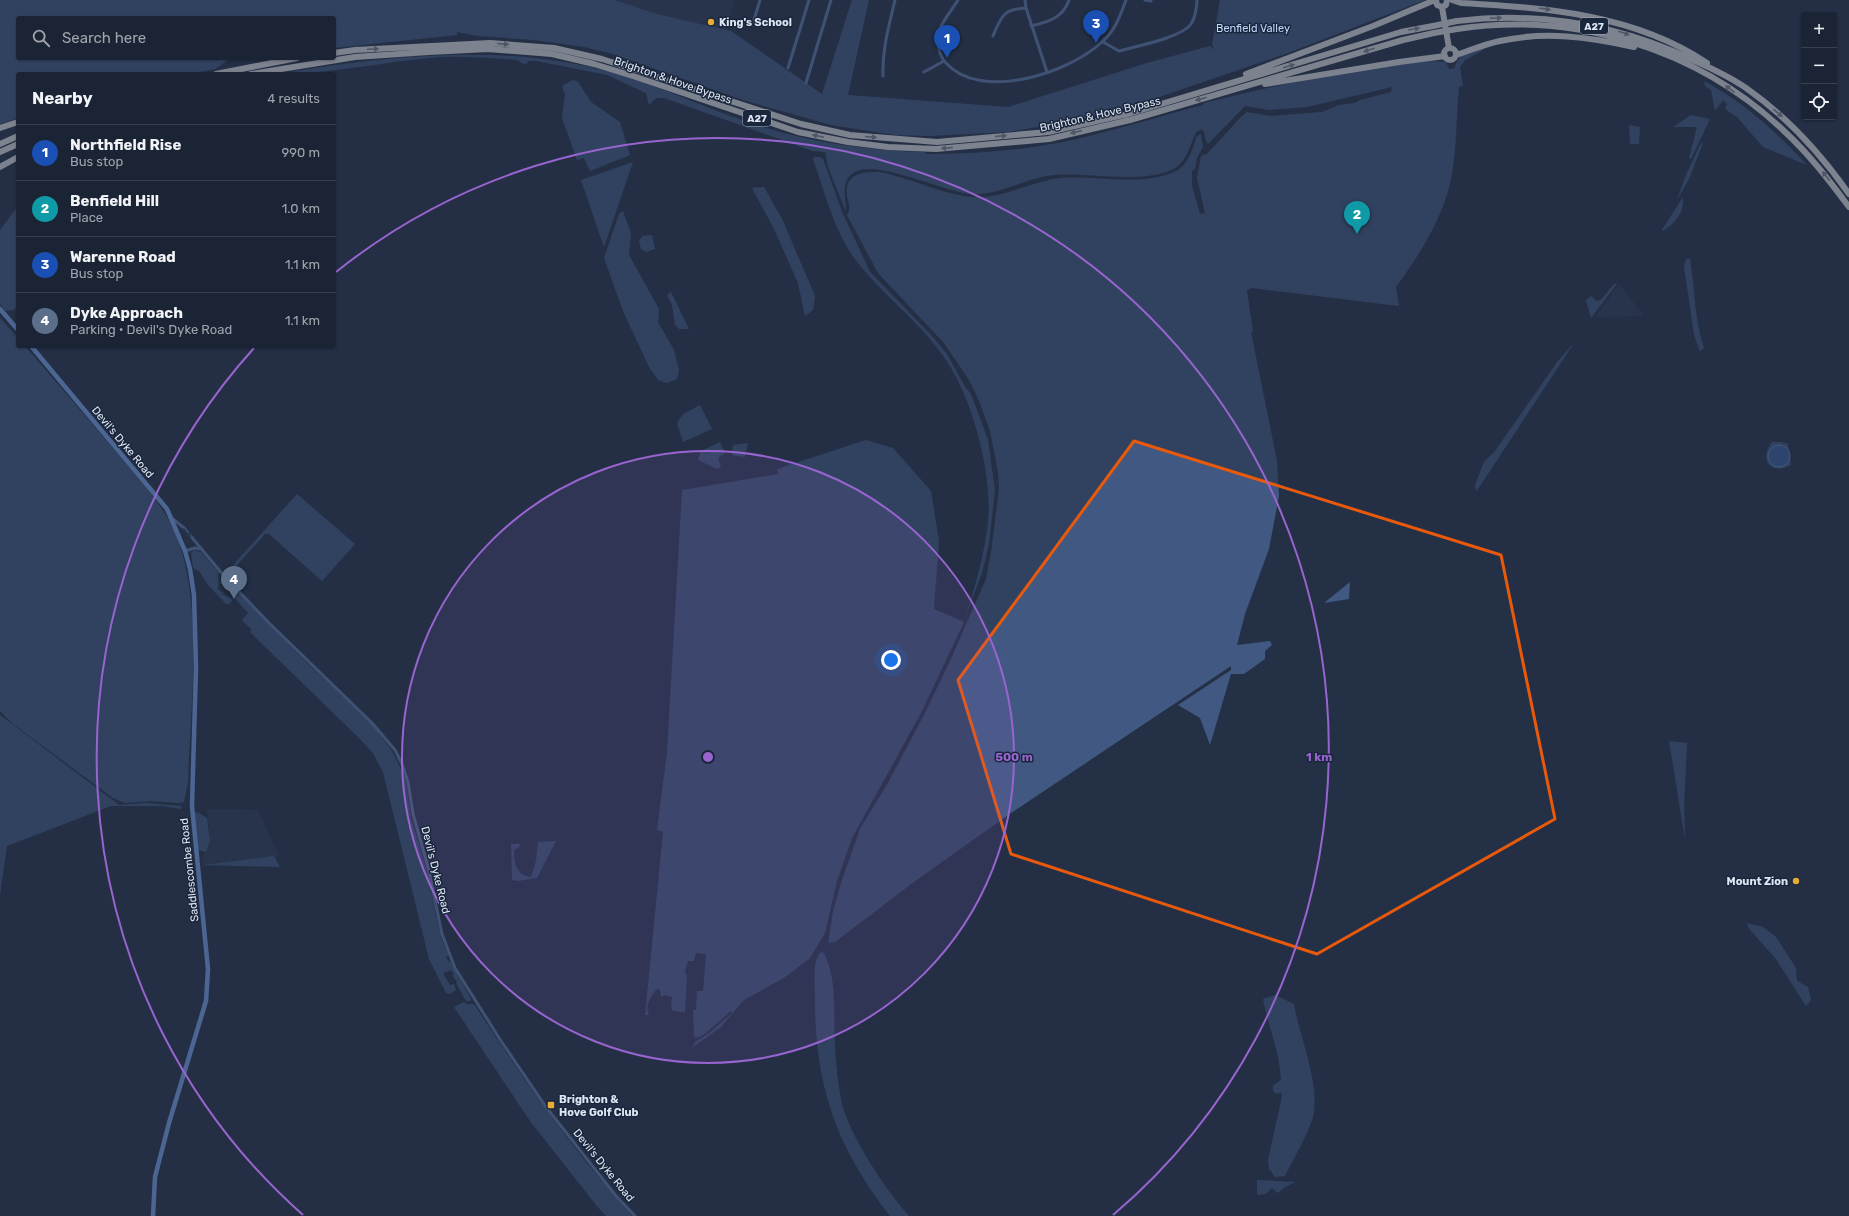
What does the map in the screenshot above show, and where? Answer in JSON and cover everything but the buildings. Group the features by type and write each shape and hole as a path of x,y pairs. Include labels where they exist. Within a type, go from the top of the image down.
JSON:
{"highway":[{"path":"1436,0 1437,5 1442,7"},
{"name":"A27","path":"1211,88 1373,26 1436,0"},
{"path":"1442,7 1446,5 1447,0"},
{"name":"A27","path":"1452,0 1461,3 1531,7 1600,18 1663,38 1697,56 1723,74"},
{"path":"1442,7 1449,48"},
{"name":"Brighton & Hove Bypass","path":"336,53 490,43 554,48 602,59 801,124 850,135 937,142 1048,132 1128,114 1401,32 1457,21 1514,17 1582,23 1610,29 1670,48 1723,74 1746,88 1779,114 1831,168 1849,194"},
{"name":"Brighton & Hove Bypass","path":"262,72 356,57 428,52 488,50 552,54 629,75 798,132 848,142 888,147 936,149 1049,139 1130,120 1403,40 1434,33 1457,29 1506,25 1575,29 1606,35 1644,46 1676,59 1723,83 1784,131 1825,174 1849,207"},
{"name":"A27","path":"1456,55 1489,44 1515,38 1564,36 1607,41 1650,50 1676,59"},
{"path":"1449,48 1454,50 1456,55 1452,59 1445,56 1445,51 1449,48"},
{"name":"A27","path":"1239,88 1445,56"},
{"path":"226,72 287,60"},
{"path":"0,128 16,123"},
{"path":"0,144 16,137"},
{"path":"0,152 16,145"},
{"path":"0,167 16,158"}],"street":[{"path":"752,23 760,0"},
{"path":"788,68 809,0"},
{"path":"806,82 831,0"},
{"path":"883,76 882,60 884,41 895,0"},
{"path":"958,0 939,32 939,48 944,61 953,71 969,78 991,83 1017,81 1047,72 1083,58 1104,42 1117,24 1126,0"},
{"path":"1025,0 1031,26 1047,72"},
{"path":"1031,26 1051,21 1061,13 1069,0"},
{"path":"1144,0 1151,1"},
{"path":"1104,42 1119,51 1180,33 1190,24 1197,7 1197,0"},
{"path":"993,36 1008,10 1026,8"},
{"path":"924,72 944,61"},
{"path":"0,309 16,328"},
{"name":"Devil's Dyke Road","path":"33,348 200,549 269,623 372,723 394,750 402,764 408,782 413,814 428,867 442,934 455,968 501,1041 546,1107 616,1196 635,1216"},
{"name":"Saddlescombe Road","path":"153,1216 155,1177 169,1123 206,1001 208,969 193,820 192,775 196,631 194,595 190,569 173,518"},
{"path":"185,551 193,548 200,549"}],"highlighted area":[{"path":"1134,441 1501,555 1555,819 1317,954 1011,854 958,680"}],"shaded area":[{"name":"King's School","path":"615,0 734,0 728,30 657,14"},
{"path":"1619,284 1622,287 1644,316 1596,317"},
{"path":"1779,445 1787,448 1790,456 1787,464 1779,467 1771,464 1768,456 1771,448"},
{"path":"207,809 258,810 279,856 203,865 201,857 205,853 210,841"}],"green space":[{"name":"Benfield Valley","path":"0,0 615,0 657,14 731,31 822,94 852,0 869,0 848,95 1008,107 1147,63 1210,46 1215,50 1212,45 1220,0 1425,0 1288,53 1127,108 1093,117 1009,132 929,136 895,135 831,125 743,100 613,54 584,47 534,40 478,36 457,32 457,35 336,48 336,16 16,16 16,60 228,60 215,69 199,72 16,72 16,119 0,124"},
{"path":"1482,47 1483,50 1465,60 1460,67 1463,86 1459,87 1455,154 1448,191 1433,229 1412,265 1396,287 1399,306 1251,288 1247,291 1253,331 1251,332 1277,461 1279,496 1269,549 1245,614 1237,645 1270,641 1272,645 1265,651 1265,659 1244,674 1231,674 1210,745 1200,718 1178,705 1231,670 1231,666 1011,813 914,882 835,942 828,943 833,911 860,829 888,783 924,715 950,661 986,579 991,553 999,489 998,472 990,431 980,403 969,380 944,343 878,273 847,215 849,209 847,197 848,183 851,179 861,174 879,172 953,194 987,197 1040,182 1061,178 1136,180 1165,175 1178,170 1185,163 1197,136 1201,134 1203,147 1197,158 1195,169 1192,171 1192,186 1200,214 1205,213 1197,178 1201,156 1207,154 1247,112 1271,116 1322,112 1339,105 1355,103 1360,100 1391,92 1392,87 1307,107 1269,110 1245,106 1208,144 1202,129 1196,132 1185,157 1175,168 1148,176 1044,176 994,192 973,194 945,188 893,172 877,169 863,169 853,173 846,181 846,212 828,167 825,152 813,151 664,98 656,98 649,105 646,93 607,75 537,61 527,61 528,63 524,64 517,60 460,57 420,59 318,72 291,72 360,62 442,55 525,57 566,62 625,76 733,117 772,130 836,144 924,152 926,154 945,154 1002,151 1058,143 1108,131 1224,98 1304,80 1364,69 1426,61 1446,62 1449,69 1455,68 1458,60 1469,52"},
{"path":"573,80 578,82 591,102 620,122 630,155 590,171 584,158 577,160 562,118 565,94 562,86"},
{"path":"1704,81 1733,99 1759,119 1784,141 1807,165 1763,147 1737,117 1725,109 1727,104 1723,100 1715,111 1711,90 1705,86"},
{"path":"1691,115 1710,119 1691,159 1689,158 1697,127 1673,127"},
{"path":"1629,125 1640,127 1639,144 1630,144"},
{"path":"1701,143 1703,143 1689,179 1677,200 1685,177"},
{"path":"814,157 820,157 823,159 843,214 870,272 932,336 947,354 965,387 971,394 988,440 995,490 989,544 982,573 965,618 975,586 983,552 989,510 985,465 973,419 956,377 936,346 877,285 848,249 831,211 813,159"},
{"path":"633,162 604,247 581,180"},
{"path":"764,187 782,219 815,296 813,310 805,316 798,283 773,227 752,188"},
{"path":"1683,197 1681,213 1672,224 1663,231 1662,230"},
{"path":"16,209 16,308 14,310 5,311 0,304 0,230"},
{"path":"623,211 631,233 629,255 659,309 658,322 674,350 679,370 677,379 667,383 658,380 649,367 623,311 604,258 619,214"},
{"path":"652,235 655,249 646,252 641,249 639,241 642,236"},
{"path":"1686,259 1690,259 1696,315 1704,348 1700,351 1694,335 1684,266"},
{"path":"1617,282 1591,318 1586,300 1591,296 1597,301 1601,300"},
{"path":"671,292 689,329 679,329 675,325 672,305 667,295"},
{"path":"0,318 16,336 16,348 27,348 143,484 163,511 174,531 184,559 190,589 193,621 193,688 188,782 184,802 151,801 125,803 113,798 13,724 0,711"},
{"path":"1574,343 1476,491 1475,485 1484,462 1495,451 1558,361"},
{"path":"700,405 712,429 683,442 677,423 683,414"},
{"path":"866,440 893,448 931,491 939,541 934,609 964,622 921,713 852,838 837,881 825,933 810,958 784,978 744,1000 721,1027 692,1048 695,1042 708,1034 732,1013 731,1011 705,1034 697,1038 694,1036 693,1010 696,1010 697,991 703,991 706,954 696,953 694,961 688,961 685,971 687,977 685,1012 673,1011 671,1007 672,997 665,995 661,997 660,990 657,989 652,995 648,1004 649,1015 645,1015 663,832 657,830 667,752 682,490 778,474 777,469"},
{"path":"720,442 725,453 718,458 721,467 717,469 698,460 701,451"},
{"path":"1772,442 1788,444 1791,465 1778,469 1769,464 1766,455"},
{"path":"748,443 745,457 732,455 733,445"},
{"path":"297,494 355,544 322,581 269,534 265,534 228,575 226,573"},
{"path":"194,550 201,552 218,572 219,586 217,588 221,592 224,592 222,594 233,600 229,604 226,604 208,585 199,571 193,568 191,553"},
{"path":"225,579 304,660 372,724 392,751 405,777 411,818 427,871 438,925 443,943 449,955 446,957 449,962 450,961 471,999 470,1001 466,1001 452,975 454,974 451,970 443,973 450,985 454,984 456,990 450,994 446,993 429,959 383,772 373,753 250,632 252,630 242,620 248,613 232,595 234,593 230,589 227,589 228,587 224,582 221,584 220,583 221,580"},
{"path":"1350,582 1349,599 1324,603"},
{"path":"0,715 119,805 145,803 181,806 181,809 162,806 111,806 7,846 0,895"},
{"path":"1669,741 1687,743 1684,807 1685,839"},
{"path":"197,812 207,818 210,841 206,852 198,850 195,813"},
{"path":"556,841 537,878 518,881 512,880 511,844 520,844 519,847 514,850 515,864 522,874 531,877 536,861 538,842"},
{"path":"274,856 280,867 203,865"},
{"path":"1746,923 1763,927 1776,937 1796,968 1797,981 1808,987 1811,1000 1806,1006 1776,959 1751,931"},
{"path":"821,952 824,953 828,964 833,987 837,1075 846,1117 870,1163 909,1216 890,1216 871,1190 855,1164 842,1138 832,1112 824,1084 816,1026 815,966"},
{"path":"1275,995 1294,1004 1308,1058 1315,1099 1313,1118 1302,1144 1285,1176 1275,1177 1269,1169 1268,1160 1282,1096 1281,1092 1277,1094 1273,1091 1273,1086 1281,1080 1276,1049 1263,999"},
{"path":"464,1002 467,1004 474,1004 569,1140 632,1216 606,1216 530,1121 454,1007"},
{"path":"1257,1180 1296,1182 1285,1187 1278,1193 1272,1188 1266,1194 1257,1195"}],"place":[{"name":"King's School","path":"711,22"},
{"name":"Warenne Road","path":"1096,43"},
{"name":"Northfield Rise","path":"947,58"},
{"name":"Benfield Hill","path":"1357,234"},
{"name":"Dyke Approach","path":"234,599"},
{"name":"Mount Zion","path":"1796,881"},
{"name":"Brighton & Hove Golf Club","path":"551,1105"}]}
